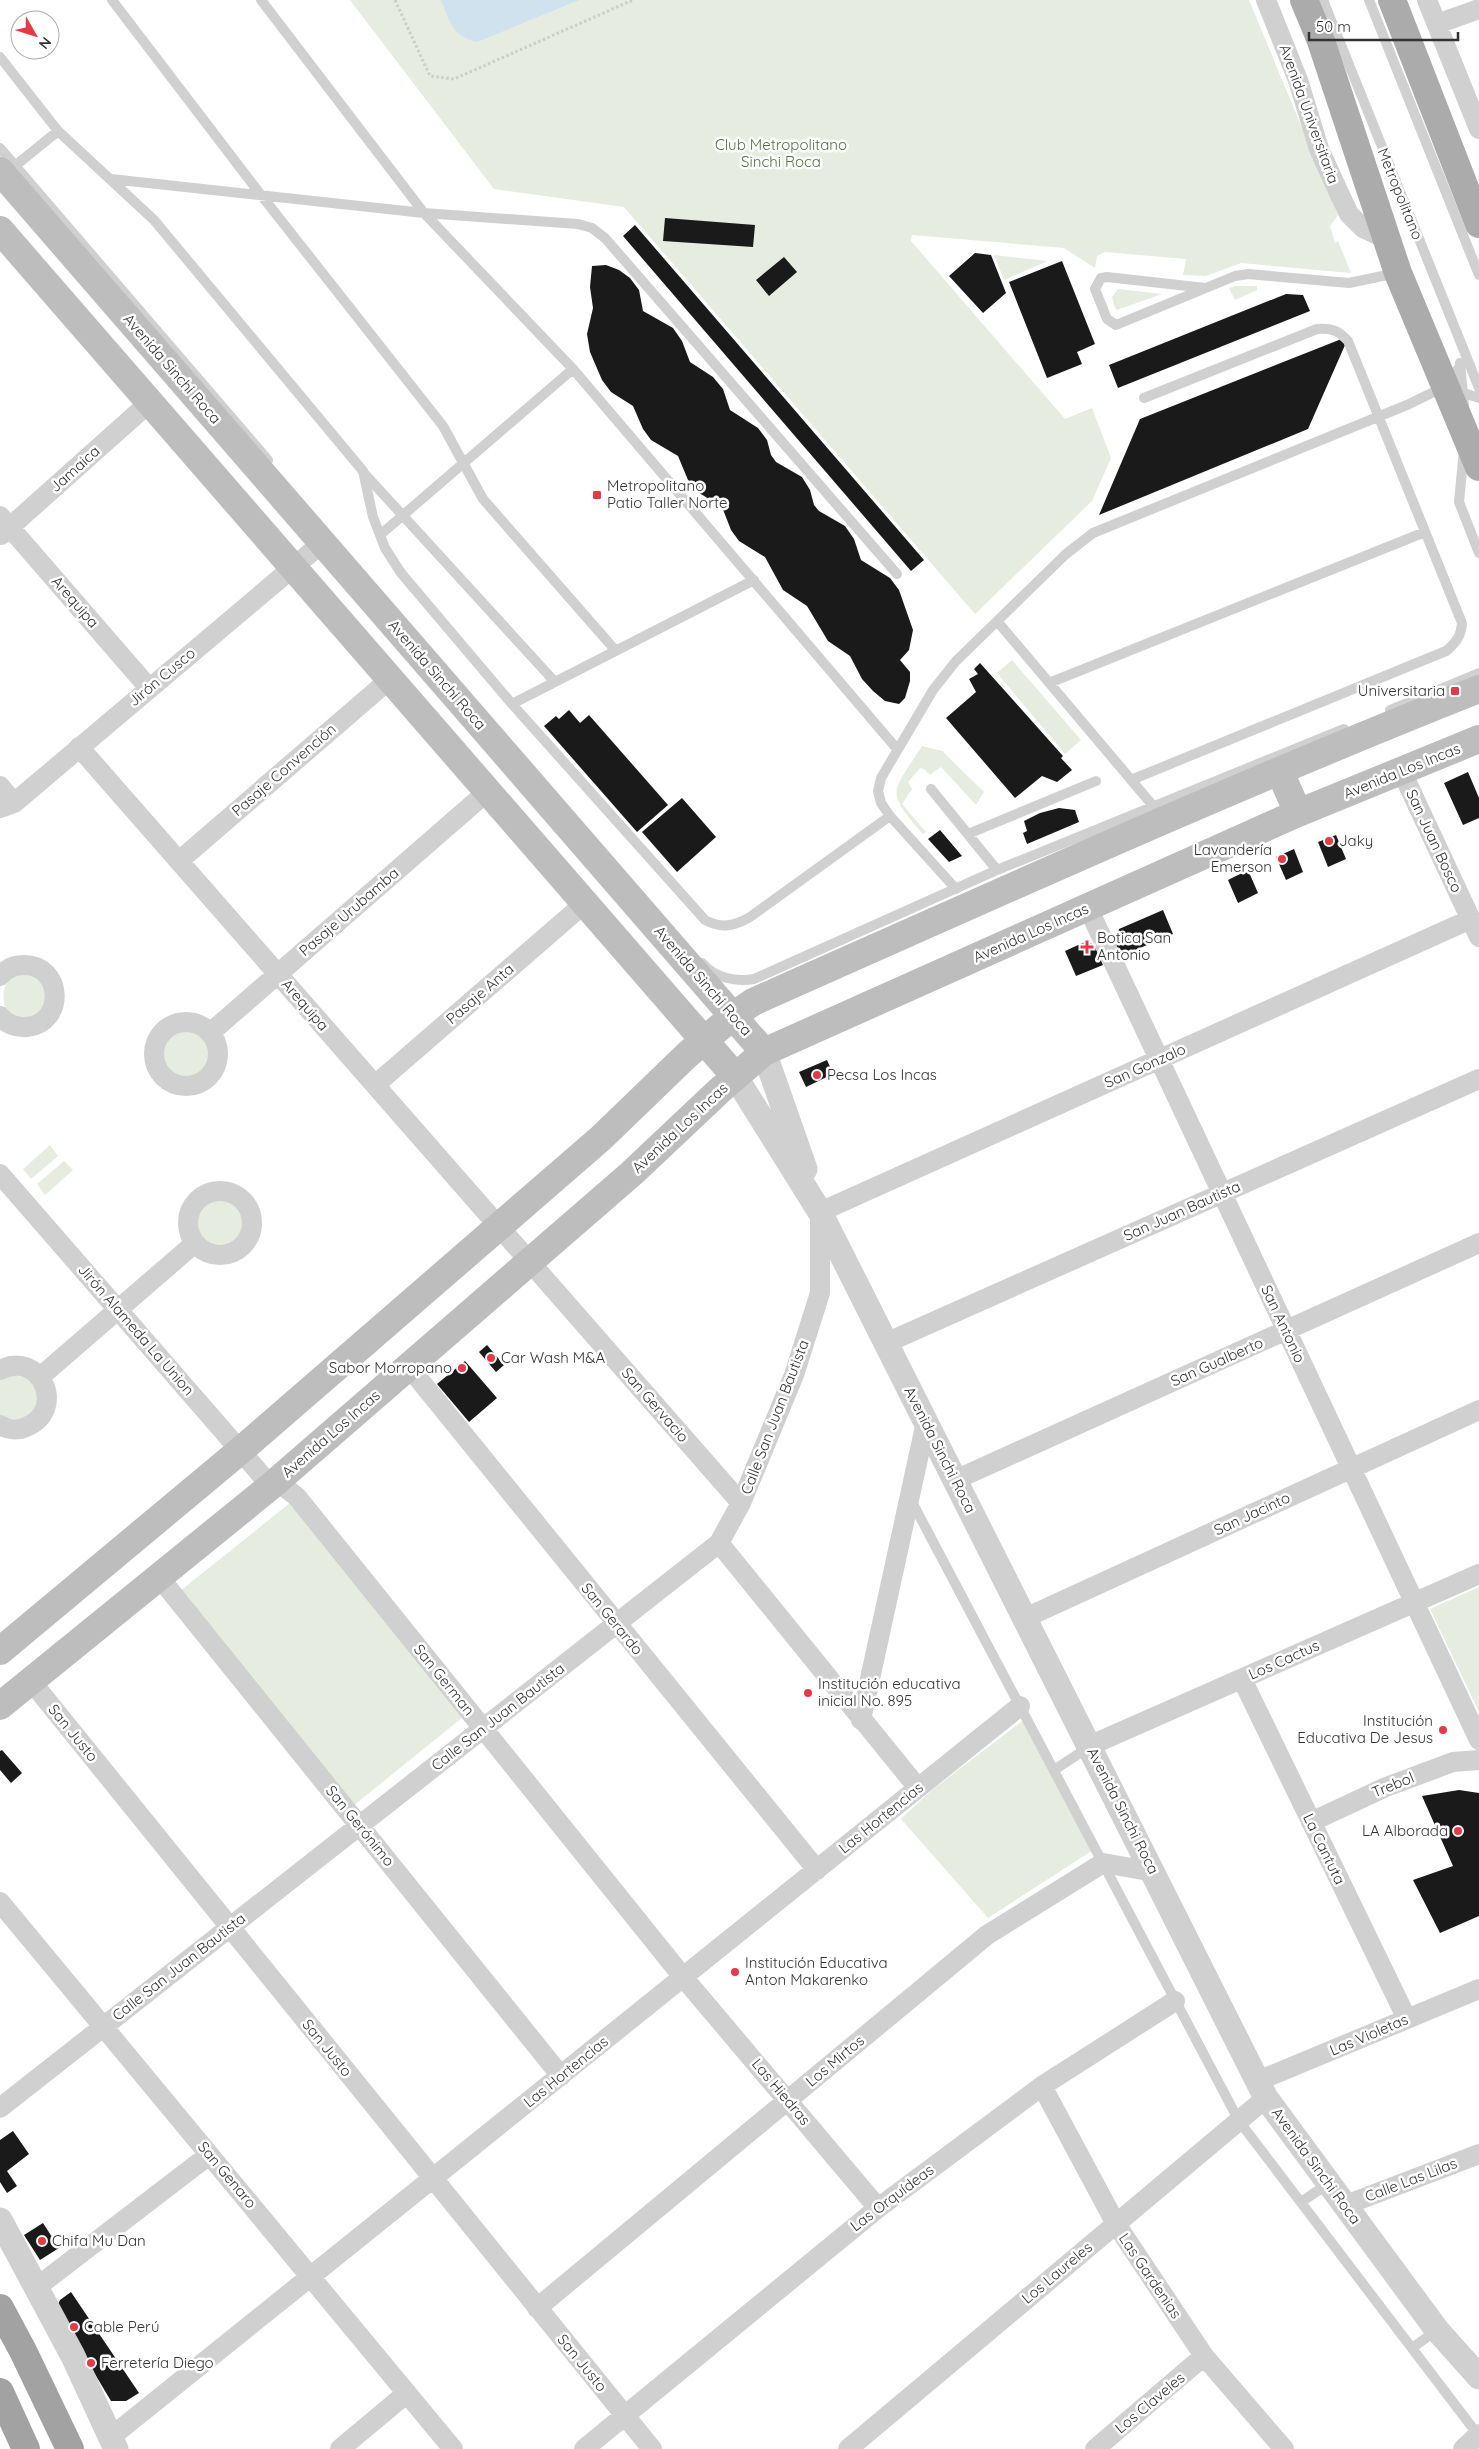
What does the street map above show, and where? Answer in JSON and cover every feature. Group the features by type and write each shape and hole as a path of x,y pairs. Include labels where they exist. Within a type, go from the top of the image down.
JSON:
{"highway":[{"path":"0,2308 70,2449"},
{"path":"0,2392 26,2449"}],"main road":[{"path":"1304,0 1347,118 1384,238 1398,273 1454,384 1466,435 1479,467"},
{"path":"1392,0 1479,224"},
{"name":"Avenida Sinchi Roca","path":"6,171 322,543 764,1052"},
{"name":"Avenida Sinchi Roca","path":"0,230 735,1076"},
{"path":"0,1651 241,1450 601,1138 733,1016 753,1002 1029,879 1478,685"},
{"name":"Avenida Los Incas","path":"0,1706 274,1484 632,1173 735,1076 764,1052 1298,814 1479,740"},
{"path":"1280,772 1298,814"}],"street":[{"name":"Avenida Universitaria","path":"1266,0 1298,80 1319,149 1338,193 1349,214 1363,228 1384,238"},
{"path":"1427,0 1479,129"},
{"path":"1437,24 1479,9"},
{"name":"Jamaica","path":"3,526 150,402"},
{"name":"Arequipa","path":"3,526 149,688"},
{"name":"Jirón Cusco","path":"7,805 80,747 322,543"},
{"name":"Pasaje Convención","path":"179,860 390,679"},
{"name":"Arequipa","path":"80,747 530,1262"},
{"name":"San Juan Bosco","path":"1402,772 1475,928"},
{"path":"0,786 7,805"},
{"name":"Pasaje Urubamba","path":"210,1033 488,791"},
{"name":"Pasaje Anta","path":"375,1085 585,903"},
{"name":"San Antonio","path":"1088,908 1479,1740"},
{"name":"San Gonzalo","path":"820,1212 1160,1059 1475,928"},
{"path":"0,976 10,968 29,964 48,974 56,994 55,1004 42,1022 33,1026 22,1027 1,1019"},
{"name":"Avenida Sinchi Roca","path":"764,1052 820,1212"},
{"name":"Avenida Sinchi Roca","path":"735,1076 820,1212 1262,2089 1343,2206 1437,2330 1479,2377"},
{"name":"San Juan Bautista","path":"886,1343 1479,1079"},
{"name":"Jirón Alameda La Union","path":"0,1174 241,1450 274,1484"},
{"name":"Calle San Juan Bautista","path":"0,2108 719,1543 741,1503 794,1375 820,1293 820,1212"},
{"path":"40,1377 195,1243"},
{"name":"San Gualberto","path":"955,1480 1479,1243"},
{"name":"San Gervacio","path":"530,1262 741,1503"},
{"path":"0,1370 12,1366 23,1366 40,1377 48,1397 46,1407 33,1424 13,1430 0,1425"},
{"name":"San Gerardo","path":"409,1367 817,1870"},
{"name":"San Jacinto","path":"1025,1618 1479,1410"},
{"path":"861,1720 926,1422"},
{"name":"San German","path":"274,1484 297,1497 683,1977"},
{"path":"719,1543 918,1788"},
{"name":"Los Cactus","path":"1089,1746 1479,1574"},
{"name":"San Gerónimo","path":"159,1577 561,2076"},
{"name":"La Cantuta","path":"1242,1679 1407,2019"},
{"name":"San Justo","path":"31,1681 652,2449"},
{"name":"Las Hortencias","path":"114,2443 310,2277 1020,1706"},
{"name":"Trebol","path":"1311,1822 1386,1787 1453,1762 1479,1760"},
{"path":"1103,1863 1154,1872"},
{"name":"Los Mirtos","path":"538,2308 987,1934 1103,1863"},
{"name":"San Genaro","path":"0,1902 453,2449"},
{"name":"Las Hiedras","path":"683,1977 878,2208"},
{"name":"Las Violetas","path":"1262,2089 1407,2019 1479,1988"},
{"name":"Las Orquídeas","path":"584,2449 624,2414 878,2208 1042,2086 1175,2001"},
{"name":"Las Gardenias","path":"1042,2086 1116,2224 1204,2356 1284,2449"},
{"name":"Los Laureles","path":"848,2449 1239,2121 1262,2089"},
{"name":"Calle Las Lilas","path":"1343,2206 1479,2154"},
{"path":"37,2287 209,2155"},
{"path":"0,2220 73,2356 114,2443"},
{"name":"Los Claveles","path":"1095,2449 1204,2356"},
{"path":"340,2449 407,2393"},
{"path":"1463,2449 1479,2435"}],"lane":[{"path":"112,0 261,195 443,426 483,499 616,651"},
{"path":"261,0 424,213 573,369 898,749"},
{"name":"Metropolitano","path":"1323,0 1454,330 1479,388"},
{"path":"1369,0 1479,275"},
{"path":"0,57 58,131 154,220 363,471 555,682"},
{"path":"6,171 58,131"},
{"path":"0,148 6,171 276,468"},
{"path":"110,179 424,213 578,224 592,228 605,238 897,574"},
{"path":"1205,288 1106,277 1101,278 1096,289 1107,319 1116,325 1235,276 1248,274 1349,283 1398,273"},
{"path":"1131,780 1446,651 1455,644 1461,634 1462,623 1460,614 1377,416 1348,341 1335,330 1317,329 1144,398"},
{"path":"1454,330 1454,384"},
{"path":"380,535 573,369"},
{"path":"1454,384 1479,398"},
{"path":"956,889 890,816 881,803 878,791 881,778 944,675 997,621 1066,554 1093,534 1454,384"},
{"path":"1466,435 1459,502 1479,554"},
{"path":"363,471 373,517 380,535 401,573 512,704 697,912 713,924 733,925 750,917 890,816"},
{"path":"1049,683 1425,532"},
{"path":"512,704 754,580"},
{"path":"997,621 1154,807"},
{"path":"1375,716 1478,685"},
{"path":"693,952 706,968 720,976 741,981 754,979 997,870 1357,724"},
{"path":"968,834 1096,780"},
{"path":"931,789 997,870"},
{"path":"910,1497 1239,2121 1479,2435"},
{"path":"1054,1770 1089,1746"},
{"path":"1301,2202 1328,2184"},
{"path":"1412,2348 1437,2330"}],"path":[{"path":"395,0 430,76 454,79 633,0"}],"green space":[{"name":"Club Metropolitano Sinchi Roca","path":"350,0 1249,0 1338,215 1330,226 1335,243 1338,241 1351,273 1241,263 1206,276 1183,275 1186,259 1105,252 1097,256 1095,268 1064,248 912,235 911,241 1065,419 1092,408 1111,458 1092,501 975,614 624,207 494,189"},
{"path":"994,255 1048,261 1004,280"},
{"path":"1235,286 1257,286 1257,290 1235,300 1229,288"},
{"path":"1118,289 1162,294 1117,310 1112,297"},
{"path":"1012,660 1081,740 1065,754 997,673"},
{"path":"922,746 942,751 984,792 976,805 941,767 930,775 920,768 908,782 912,789 902,804 926,832 923,834 902,808 897,791 904,774"},
{"path":"26,972 46,984 46,1009 27,1021 6,1012 4,1004 4,991 8,981"},
{"path":"181,1028 191,1028 205,1035 212,1049 212,1059 205,1073 191,1080 181,1080 171,1076 164,1069 160,1059 160,1049 164,1039 171,1032"},
{"path":"50,1145 58,1156 31,1179 23,1169"},
{"path":"64,1161 73,1170 45,1195 37,1184"},
{"path":"221,1199 230,1201 241,1210 246,1224 244,1233 235,1244 221,1249 212,1247 201,1238 196,1224 198,1215 207,1204"},
{"path":"8,1374 33,1379 41,1402 26,1422 0,1418 0,1378"},
{"path":"290,1503 463,1717 353,1806 180,1591"},
{"path":"1479,1587 1479,1712 1430,1609"},
{"path":"1026,1718 1096,1848 988,1918 901,1819 932,1790"}],"water":[{"path":"441,0 579,0 477,42 457,32"}],"building":[{"path":"665,218 755,225 753,247 663,241"},
{"path":"635,225 924,560 911,571 623,236"},
{"path":"975,253 991,255 1006,293 983,313 949,276"},
{"path":"784,257 797,272 769,296 756,280"},
{"path":"1062,261 1095,344 1077,352 1082,364 1047,378 1009,282"},
{"path":"606,265 619,270 630,278 639,290 643,311 673,328 682,341 690,362 713,377 723,389 730,410 758,428 767,440 771,455 776,462 802,477 810,490 814,505 819,511 845,526 854,539 861,560 890,578 899,590 913,630 909,650 900,660 910,672 910,681 905,698 899,704 885,701 862,679 850,656 828,641 807,606 783,590 765,557 739,541 731,530 722,507 696,491 688,480 678,456 651,440 643,429 633,406 611,392 602,380 590,352 587,334 593,308 590,287 592,266"},
{"path":"1286,294 1303,295 1310,311 1118,388 1109,365"},
{"path":"1349,336 1308,429 1099,515 1140,419"},
{"path":"980,663 1063,756 1061,758 1072,770 1057,782 1042,776 1015,798 946,718 976,692 969,679 978,674 974,669"},
{"path":"569,710 580,723 589,715 668,805 637,832 544,726 556,716 559,719"},
{"path":"1468,772 1479,798 1479,818 1463,825 1444,783"},
{"path":"682,798 716,837 677,872 642,832"},
{"path":"1059,808 1075,810 1079,822 1027,844 1023,833 1027,831 1024,821 1040,813"},
{"path":"940,830 962,856 949,862 928,839"},
{"path":"1336,835 1346,859 1328,867 1318,842"},
{"path":"1294,849 1303,872 1286,880 1276,857"},
{"path":"1248,870 1258,893 1238,903 1228,880"},
{"path":"1163,910 1173,934 1121,956 1115,942 1119,929"},
{"path":"1087,941 1094,945 1103,965 1076,976 1065,951"},
{"path":"827,1060 833,1074 806,1087 799,1072"},
{"name":"Car Wash M&A","path":"487,1345 504,1365 496,1372 479,1352"},
{"path":"465,1361 497,1398 469,1422 437,1384"},
{"path":"2,1750 22,1773 11,1783 0,1770 0,1751"},
{"name":"LA Alborada","path":"1459,1790 1479,1793 1479,1916 1440,1933 1413,1880 1453,1866 1422,1796"},
{"path":"13,2131 29,2154 7,2171 17,2186 7,2193 0,2182 0,2140"},
{"name":"Chifa Mu Dan","path":"43,2223 59,2248 40,2260 24,2235"},
{"path":"71,2292 139,2393 126,2401 111,2401 56,2309 60,2300"}],"place":[{"name":"Metropolitano Patio Taller Norte","path":"597,495"},
{"name":"Universitaria","path":"1455,691"},
{"name":"Jaky","path":"1329,841"},
{"name":"Lavandería Emerson","path":"1282,859"},
{"name":"Botica San Antonio","path":"1087,947"},
{"name":"Pecsa Los Incas","path":"817,1075"},
{"name":"Car Wash M&A","path":"491,1358"},
{"name":"Sabor Morropano","path":"462,1368"},
{"name":"Institución educativa inicial No. 895","path":"808,1693"},
{"name":"Institución Educativa De Jesus","path":"1443,1730"},
{"name":"LA Alborada","path":"1458,1831"},
{"name":"Institución Educativa Anton Makarenko","path":"735,1972"},
{"name":"Chifa Mu Dan","path":"42,2241"},
{"name":"Cable Perú","path":"74,2327"},
{"name":"Ferretería Diego","path":"91,2363"}]}
